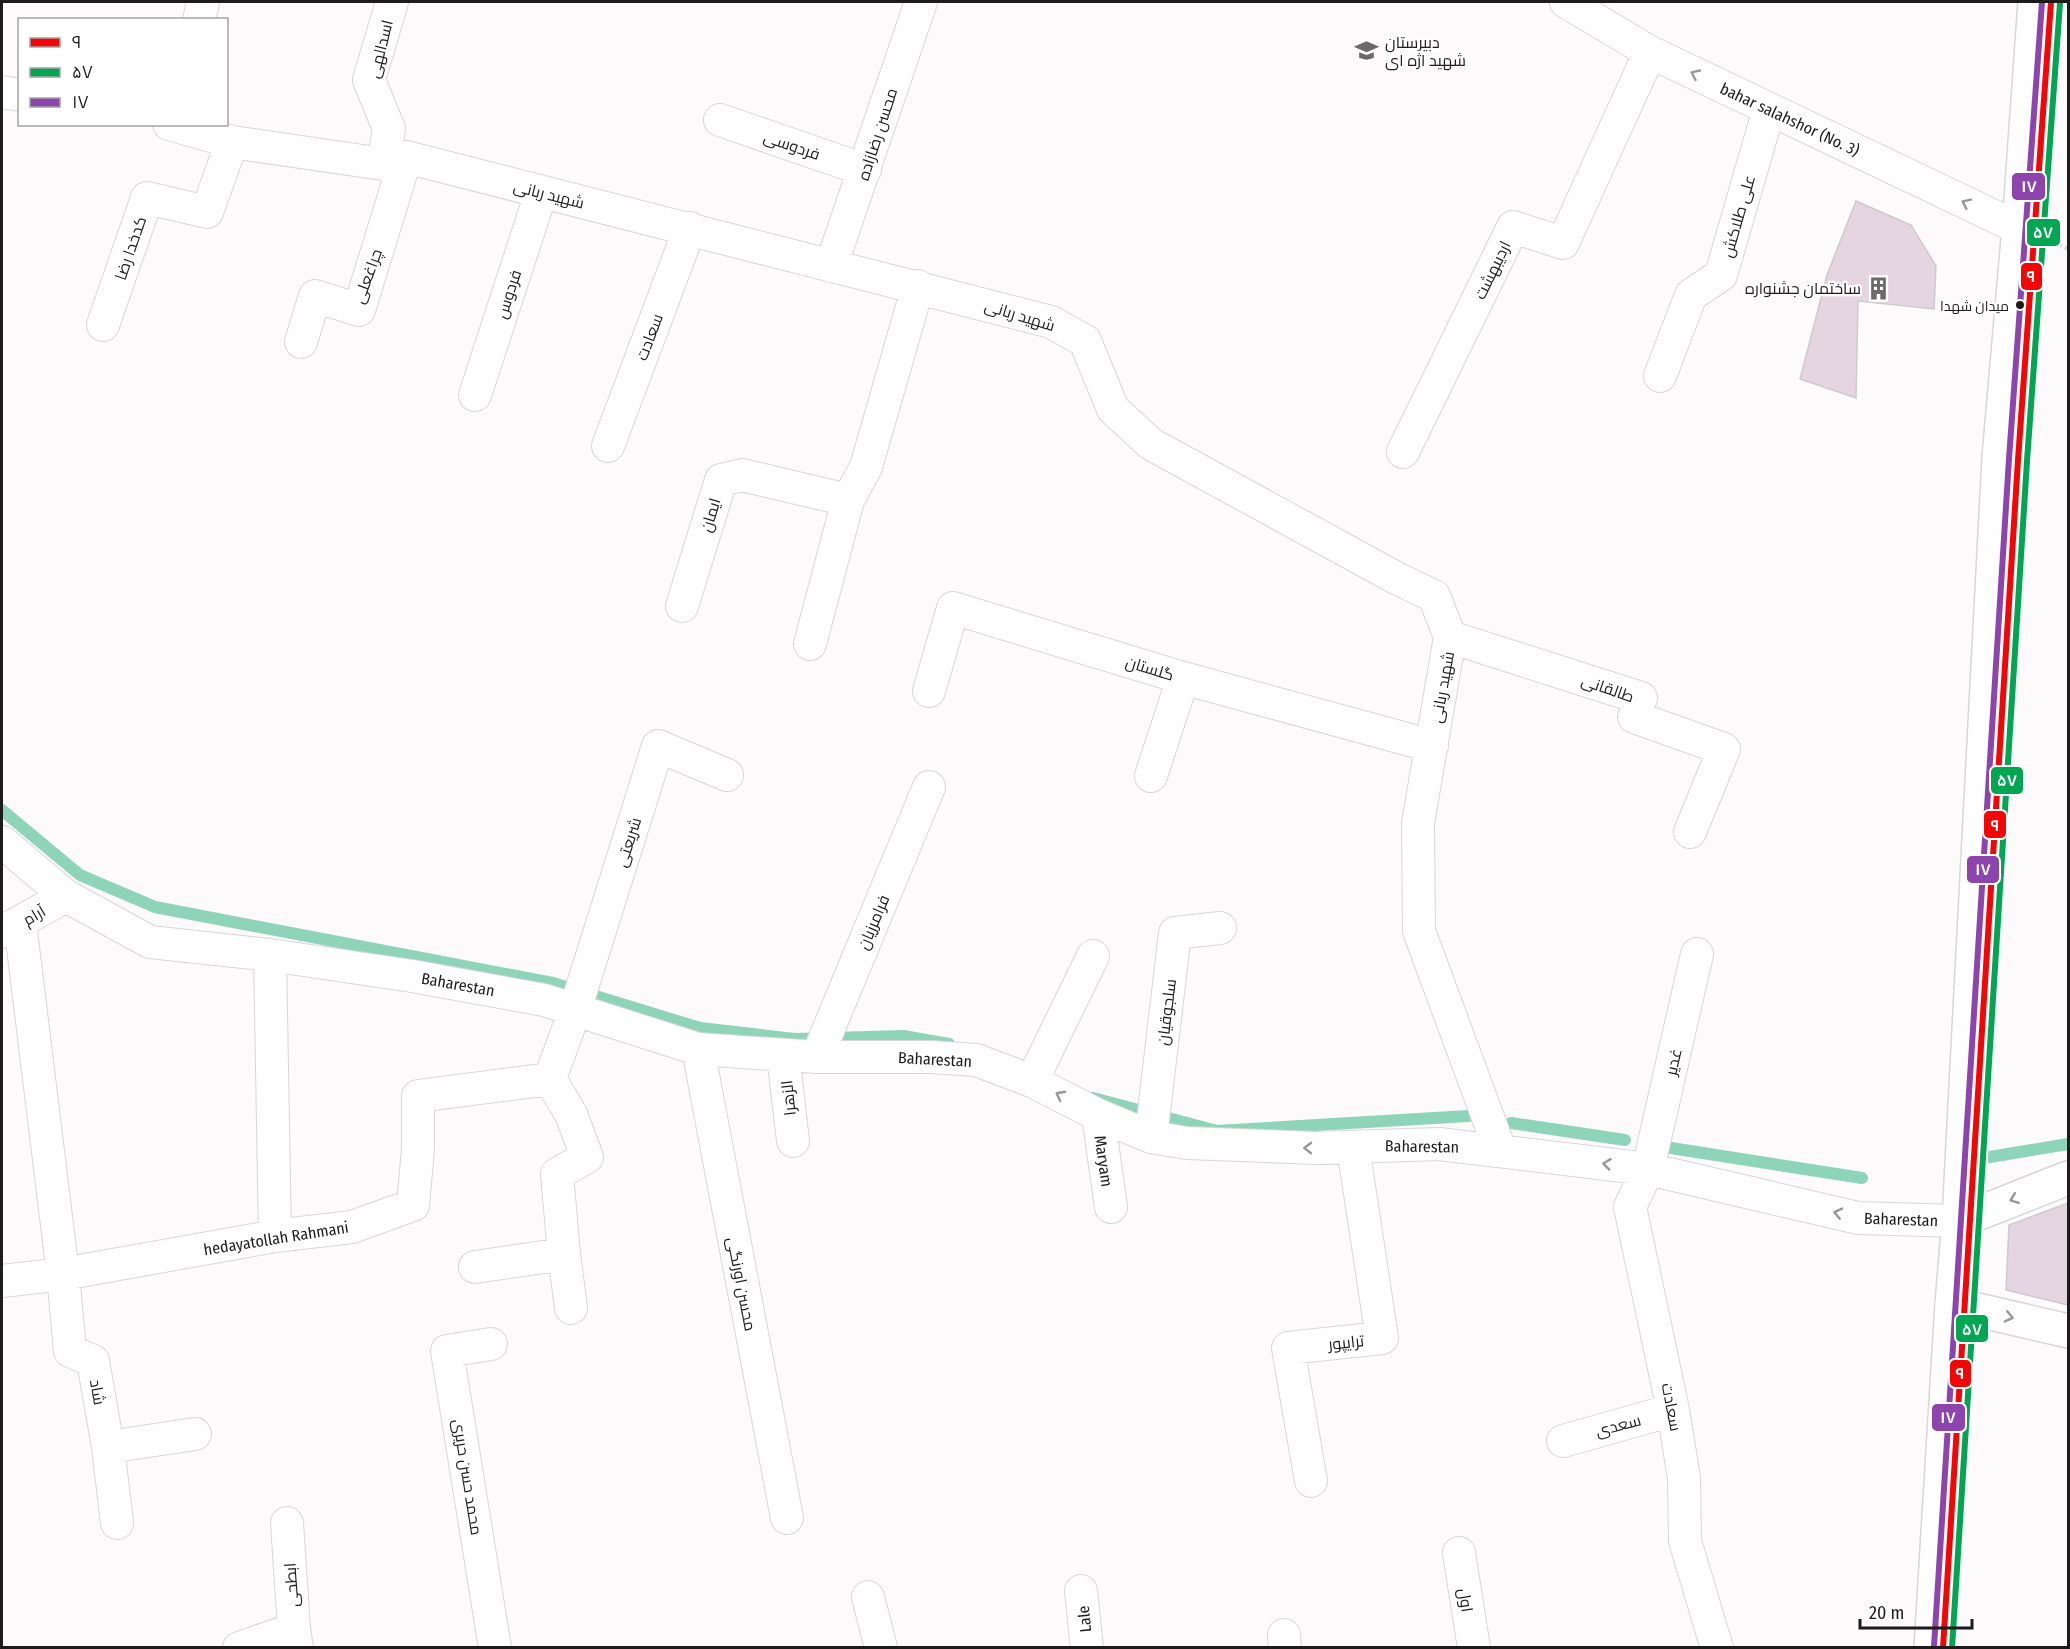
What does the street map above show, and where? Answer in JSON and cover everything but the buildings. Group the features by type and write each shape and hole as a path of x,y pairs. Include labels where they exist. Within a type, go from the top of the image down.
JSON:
{"main road":[{"path":"1931,1647 1959,1305 1959,1221 1999,458 2019,228 2034,2"},
{"path":"1959,1221 2068,1178"},
{"path":"1959,1305 2068,1331"}],"street":[{"path":"199,18 203,2"},
{"name":"اسدالهی","path":"392,2 369,81 389,129 394,160"},
{"name":"محسن رضازاده","path":"831,266 921,2"},
{"name":"bahar salahshor (No. 3)","path":"1566,2 1650,52 2019,228"},
{"name":"اردیبهشت","path":"1403,452 1513,227 1563,243 1650,52"},
{"path":"2,92 18,95"},
{"name":"علی طلاکش","path":"1660,376 1691,295 1721,275 1769,109"},
{"name":"فردوسی","path":"720,120 865,170"},
{"name":"شهید ربانی","path":"178,126 232,142 394,160 541,193 690,228 1051,322 1085,341 1113,409 1151,444 1398,579 1434,596 1450,637 1418,823 1419,931 1500,1150"},
{"name":"کدخدا رضا","path":"103,325 147,198 207,212 232,142"},
{"name":"چراغعلی","path":"301,342 315,296 359,310 394,160"},
{"name":"فردوس","path":"475,395 541,193"},
{"name":"سعادت","path":"609,446 690,228"},
{"path":"810,644 848,500 866,467 918,286"},
{"name":"ایمان","path":"682,606 721,480 742,474 848,500"},
{"name":"گلستان","path":"929,691 953,608 1183,678 1432,746"},
{"name":"طالقانی","path":"1450,637 1641,698 1634,717 1724,749 1690,832"},
{"path":"1151,776 1183,678"},
{"name":"شریعتی","path":"575,1008 658,746 727,775"},
{"name":"فرامرزیان","path":"817,1055 929,787"},
{"name":"Baharestan","path":"2,842 66,896 150,942 270,955 434,980 544,1000 698,1049 783,1055 931,1057 976,1060 1036,1072 1098,1115 1187,1143 1316,1148 1439,1144 1500,1150 1648,1169 1858,1218 1959,1221"},
{"name":"آرام","path":"11,928 66,896"},
{"path":"11,928 63,1274"},
{"name":"سلجوقیان","path":"1152,1133 1175,933 1220,928"},
{"name":"غدیر","path":"1648,1169 1697,954"},
{"path":"270,955 275,1236"},
{"path":"1036,1072 1093,956"},
{"path":"571,1308 557,1174 587,1157 571,1114 550,1079 575,1008"},
{"name":"محسن اورنگی","path":"698,1049 787,1518"},
{"name":"الزهرا","path":"783,1055 793,1141"},
{"name":"hedayatollah Rahmani","path":"2,1281 63,1274 275,1236 352,1227 413,1205 418,1149 418,1096 550,1079"},
{"name":"Maryam","path":"1098,1115 1111,1207"},
{"name":"ترایپور","path":"1311,1481 1288,1348 1382,1338 1353,1147"},
{"name":"سعادت","path":"1648,1169 1630,1207 1673,1410 1684,1478 1685,1541 1717,1647"},
{"path":"474,1267 564,1254"},
{"name":"شاد","path":"63,1274 70,1351 93,1361 108,1447 117,1523"},
{"name":"محمد حسن حریری","path":"491,1344 447,1351 495,1647"},
{"name":"سعدی","path":"1563,1440 1673,1410"},
{"path":"108,1447 195,1434"},
{"name":"ابطحی","path":"287,1523 296,1638"},
{"name":"اول","path":"1459,1553 1474,1647"},
{"name":"Lale","path":"1081,1591 1087,1647"},
{"path":"868,1598 881,1647"},
{"path":"239,1647 296,1638"}],"lane":[{"path":"1943,1647 1959,1305 2051,2"}],"waterway":[{"path":"2,810 80,875 155,907 553,983 700,1028 795,1039 903,1036 949,1044"},
{"path":"1093,1098 1217,1131 1468,1116"},
{"path":"1511,1123 1625,1140"},
{"path":"1990,1157 2068,1144"},
{"path":"1671,1148 1862,1178"}],"transit line":[{"name":"۱۷","path":"1934,1647 2009,459 2042,2"},
{"name":"۹","path":"1943,1648 2018,460 2051,2"},
{"name":"۵۷","path":"1952,1648 2027,461 2060,3"}],"place":[{"name":"دبیرستان شهید اژه ای","path":"1367,51"},
{"name":"ساختمان جشنواره","path":"1879,288"},
{"name":"میدان شهدا","path":"2020,305"}]}
